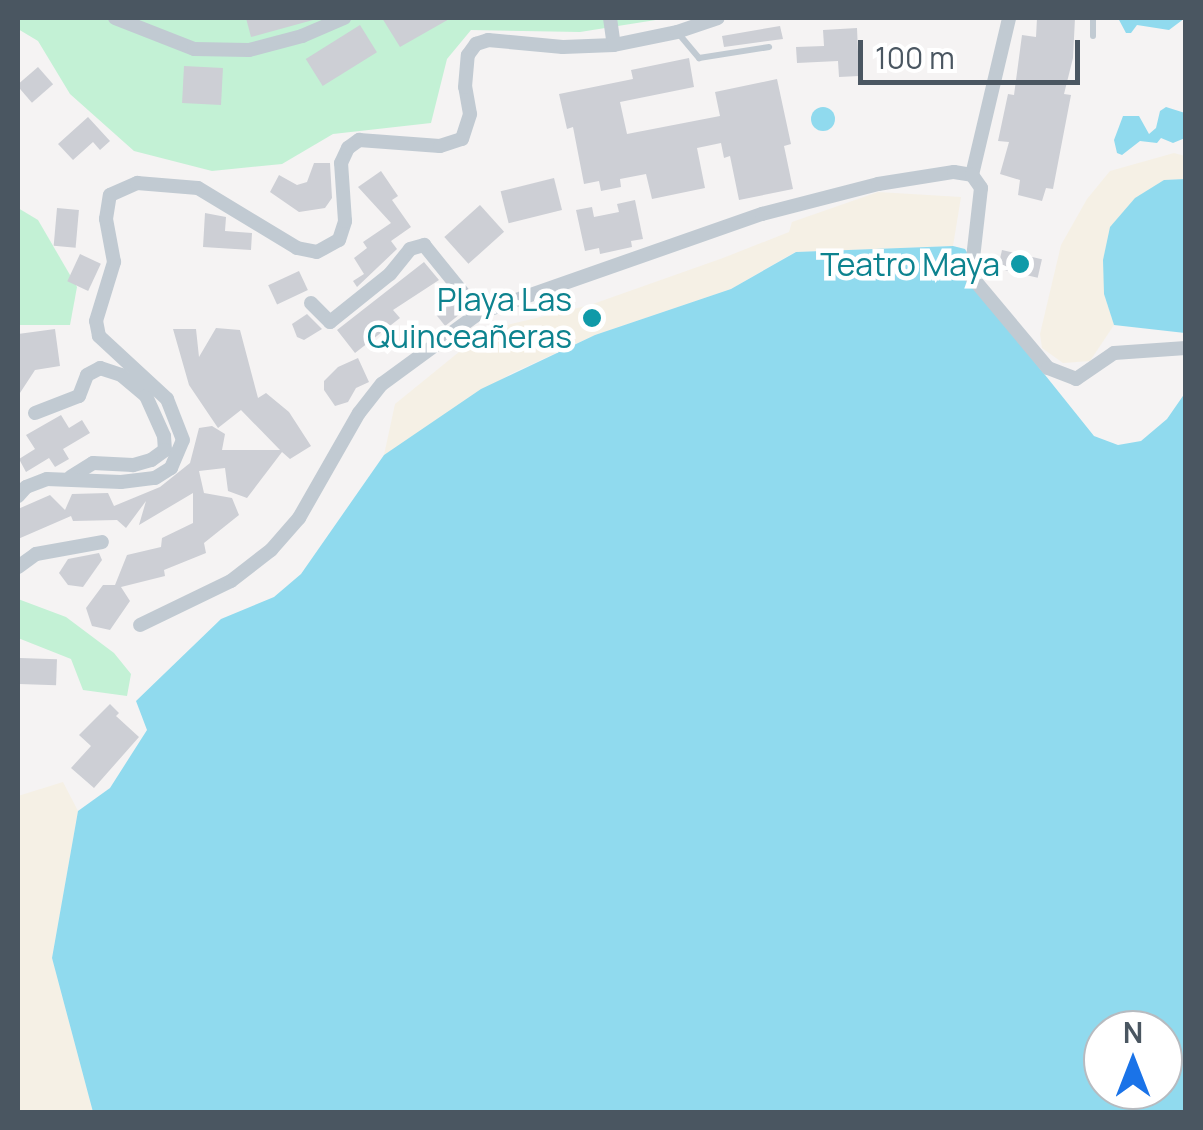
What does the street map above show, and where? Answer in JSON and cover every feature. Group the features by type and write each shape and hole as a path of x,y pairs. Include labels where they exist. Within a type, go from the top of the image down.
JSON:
{"street":[{"path":"115,18 194,50 250,50 344,18"},
{"path":"610,18 614,45"},
{"path":"18,496 37,483 70,477 121,482 155,478 171,468 182,440 167,399 99,336 96,322 114,262 106,219 110,195 136,183 198,188 297,248 316,252 340,240 345,221 341,163 348,148 359,140 440,146 462,139 470,114 466,86 468,54 476,44 488,40 564,47 614,45 678,32 715,18"},
{"path":"972,175 1008,18"},
{"path":"140,626 231,581 272,550 299,518 359,413 382,384 479,313 762,214 878,184 954,172 972,175 981,188 971,276 1048,368 1076,378 1114,352 1186,348"},
{"path":"311,303 330,322 390,274 410,250 424,245 479,313"},
{"path":"34,413 79,396 87,375 100,368 122,375 146,396 164,436 165,450 151,460 133,465 93,463 70,477"},
{"path":"18,567 36,554 102,542"}],"lane":[{"path":"1093,18 1093,36"},
{"path":"678,32 699,58 769,47"}],"green space":[{"path":"18,18 662,19 580,32 471,30 447,59 431,123 333,134 282,164 212,171 134,151 70,94 38,41 18,29"},
{"path":"18,208 38,220 77,287 70,325 18,325"},
{"path":"18,599 66,617 114,653 131,674 127,696 83,690 71,659 18,638"}],"sand":[{"path":"1174,153 1185,156 1185,179 1164,180 1104,294 1114,325 1090,361 1063,363 1042,348 1040,334 1061,245 1087,199 1110,171"},
{"name":"Playa Las Quinceañeras","path":"878,192 961,197 953,246 795,252 731,289 595,335 510,374 384,455 395,404 486,330 590,305 723,258 789,232 792,222"},
{"path":"63,782 78,811 52,958 93,1112 18,1112 18,796"}],"water":[{"path":"1118,18 1185,18 1169,30 1137,25 1126,33"},
{"path":"818,107 828,107 835,119 828,131 818,131 811,124 811,114"},
{"path":"1166,107 1185,113 1185,138 1173,143 1161,138 1157,143 1140,141 1122,155 1117,153 1114,140 1123,116 1139,116 1149,134"},
{"path":"1185,179 1185,333 1114,325 1104,294 1103,260 1110,227 1135,198 1164,180"},
{"path":"953,246 965,249 1017,340 1094,436 1118,445 1141,441 1167,419 1185,393 1185,1112 93,1112 52,958 78,811 110,788 147,730 136,701 221,619 274,597 301,574 384,455 481,389 595,335 731,289 796,252"}],"building":[{"path":"246,18 313,18 313,20 251,37"},
{"path":"382,18 451,18 400,47"},
{"path":"1037,18 1075,18 1073,58 1064,94 1071,95 1053,189 1046,188 1042,201 1018,195 1020,180 1000,174 1009,142 998,141 1008,94 1014,95 1022,35 1036,37"},
{"path":"360,25 377,52 323,86 306,59"},
{"path":"780,26 783,39 724,47 722,36"},
{"path":"857,28 859,76 839,77 838,61 797,63 796,47 824,46 823,30"},
{"path":"689,58 694,87 620,102 627,134 720,116 715,92 777,79 791,144 784,146 793,189 739,200 730,156 724,158 721,143 697,148 705,188 652,199 646,174 620,179 621,187 601,191 599,181 584,184 573,127 567,129 559,94 633,79 631,70"},
{"path":"184,66 223,68 221,105 182,103"},
{"path":"38,67 53,84 32,103 18,84"},
{"path":"88,117 110,141 100,150 93,142 73,160 58,144"},
{"path":"314,163 330,163 332,198 325,208 299,212 270,192 279,175 297,185 307,182"},
{"path":"381,171 398,196 392,200 411,227 391,241 397,249 357,287 353,281 364,274 354,258 367,248 363,242 391,223 358,187"},
{"path":"554,178 562,210 509,223 501,191"},
{"path":"635,200 643,239 631,241 632,247 600,254 599,248 585,251 576,210 592,207 594,217 619,212 617,204"},
{"path":"480,205 504,232 468,264 444,237"},
{"path":"57,208 79,210 76,248 54,246"},
{"path":"205,213 226,217 225,231 252,233 251,250 203,247"},
{"name":"Teatro Maya","path":"1002,250 1042,259 1038,278 998,269"},
{"path":"80,254 101,264 88,291 67,281"},
{"path":"424,262 439,280 393,310 400,318 355,353 337,330"},
{"path":"299,271 308,290 277,304 268,285"},
{"path":"455,300 464,311 445,326 436,315"},
{"path":"307,314 322,329 304,340 297,337 292,324"},
{"path":"216,328 240,330 258,398 266,393 289,412 311,446 290,459 282,452 247,498 228,491 225,468 199,471 204,493 232,498 239,515 204,543 206,553 164,570 165,576 121,587 130,601 110,630 92,626 86,608 103,585 115,585 127,555 161,547 162,538 193,523 193,493 139,525 146,501 126,528 117,520 73,521 71,516 18,539 18,509 50,495 65,510 72,494 108,493 114,506 160,487 190,463 199,428 212,426 225,434 222,450 280,450 241,410 218,428 189,385 173,329 196,329 199,357"},
{"path":"55,329 60,366 35,370 18,396 18,334"},
{"path":"358,358 369,382 356,388 348,402 335,406 324,390 324,381 338,367"},
{"path":"61,415 69,428 82,420 90,433 63,449 69,459 55,467 49,458 26,472 19,459 35,449 26,435"},
{"path":"99,553 102,560 83,587 68,585 59,573 68,559"},
{"path":"20,658 57,659 56,685 19,684"},
{"path":"110,704 119,713 116,716 139,737 94,788 71,768 91,746 79,735"}],"place":[{"name":"Teatro Maya","path":"1020,264"},
{"name":"Playa Las Quinceañeras","path":"592,318"}]}
